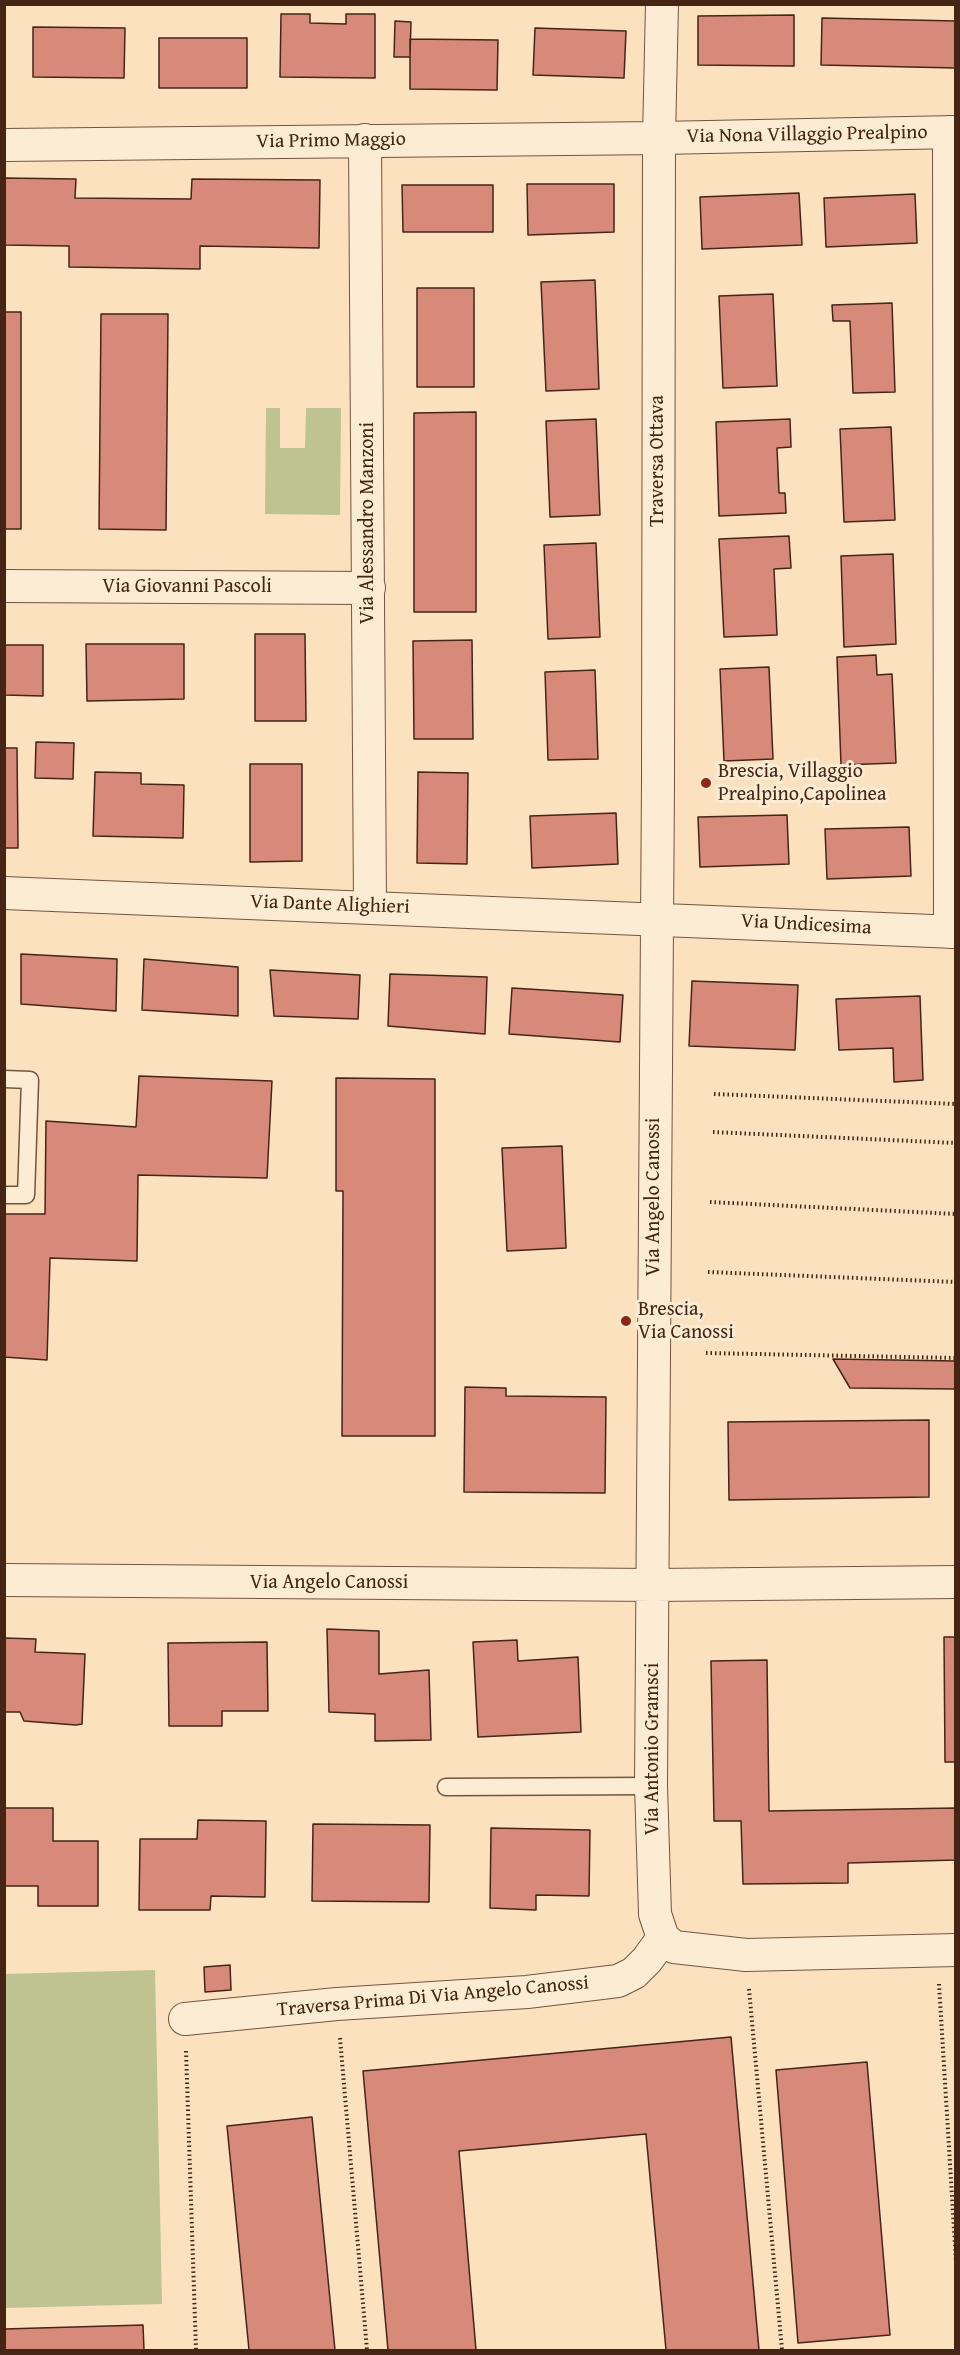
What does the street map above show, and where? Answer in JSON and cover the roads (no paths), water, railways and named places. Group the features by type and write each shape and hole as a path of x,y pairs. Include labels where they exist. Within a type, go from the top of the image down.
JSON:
{"street":[{"name":"Traversa Ottava","path":"656,918 658,138 662,4"},
{"name":"Via Nona Villaggio Prealpino","path":"658,138 952,132"},
{"path":"952,132 953,932"},
{"name":"Via Primo Maggio","path":"4,145 658,138"},
{"name":"Via Alessandro Manzoni","path":"365,140 370,907"},
{"name":"Via Giovanni Pascoli","path":"4,586 369,588"},
{"name":"Via Dante Alighieri","path":"4,892 656,918"},
{"name":"Via Undicesima","path":"656,918 953,932"},
{"name":"Via Angelo Canossi","path":"654,1585 656,918"},
{"name":"Via Angelo Canossi","path":"4,1580 654,1585 956,1582"},
{"name":"Via Antonio Gramsci","path":"654,1585 651,1786 659,1926"},
{"path":"659,1926 674,1947 746,1956 946,1950"},
{"name":"Traversa Prima Di Via Angelo Canossi","path":"185,2019 337,2004 527,1992 618,1981 634,1973 647,1960 659,1926"}],"lane":[{"path":"4,1079 30,1080 26,1195 4,1195"},
{"path":"446,1787 651,1786"}],"place":[{"name":"Brescia, Villaggio Prealpino,Capolinea","path":"706,783"},
{"name":"Brescia, Via Canossi","path":"626,1321"}]}
